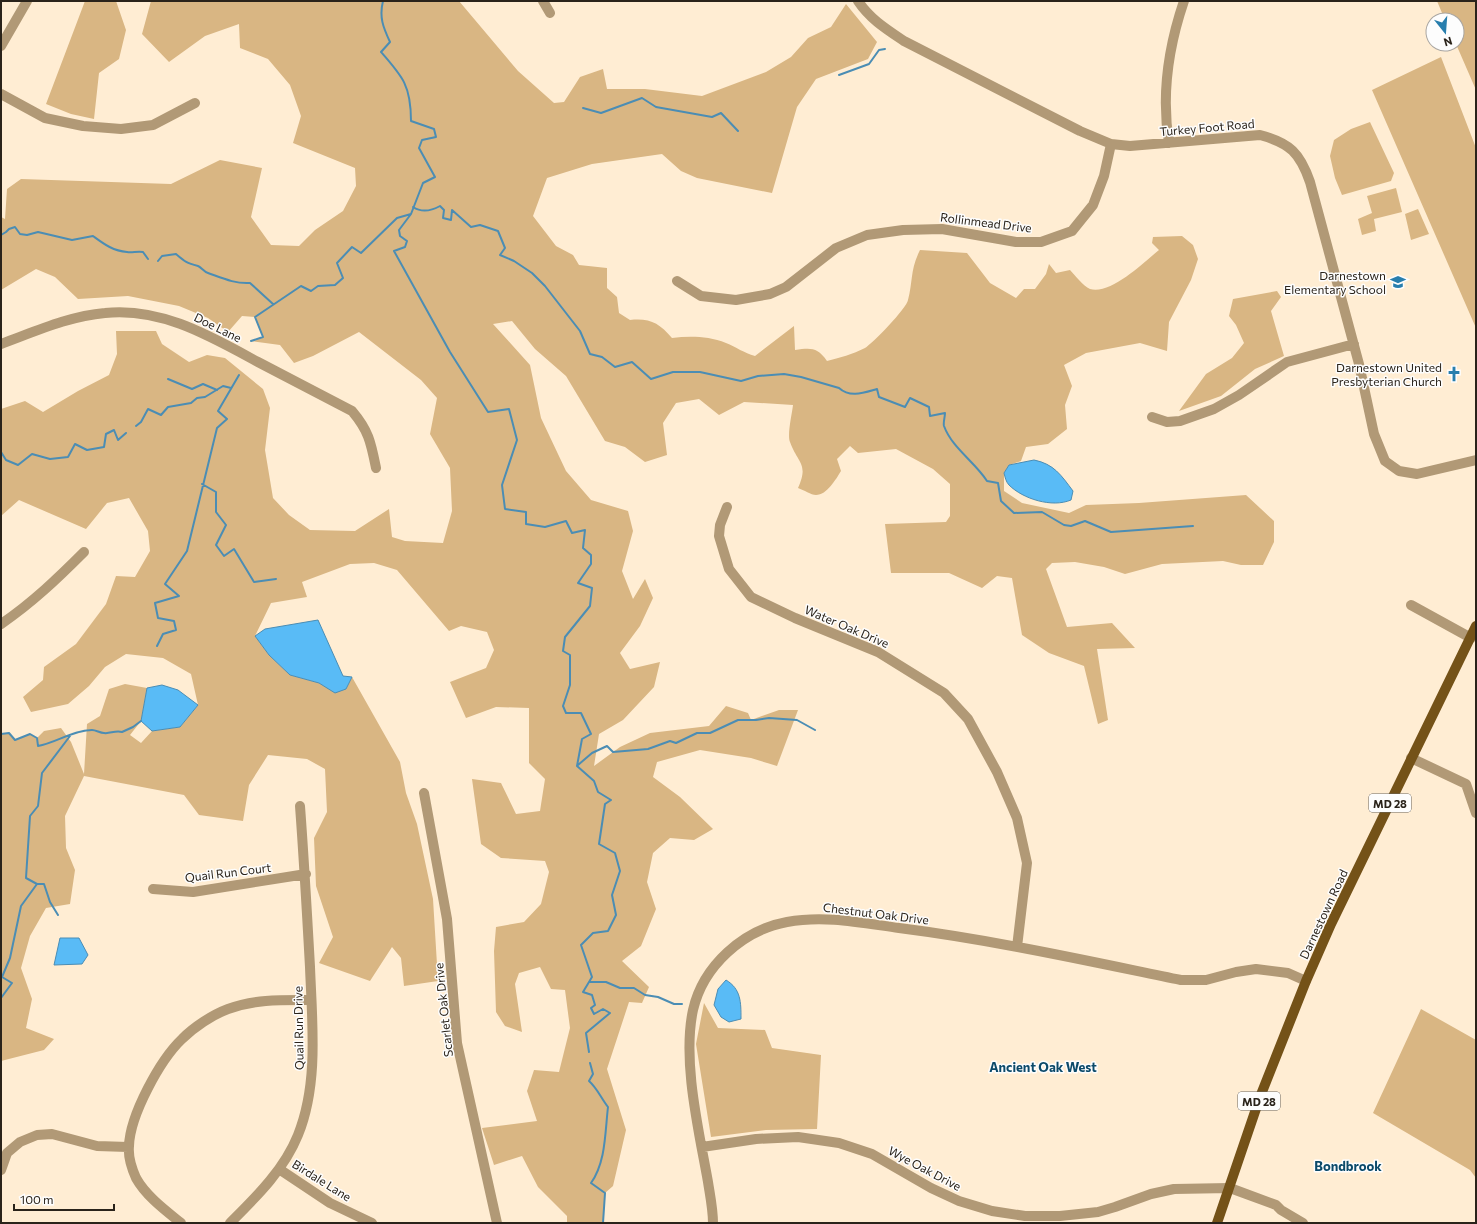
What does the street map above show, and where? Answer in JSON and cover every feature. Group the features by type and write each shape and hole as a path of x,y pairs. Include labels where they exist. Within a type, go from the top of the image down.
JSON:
{"main road":[{"name":"Darnestown Road","path":"1217,1223 1260,1097 1306,981 1331,924 1476,626"}],"street":[{"path":"1,46 27,1"},
{"path":"543,1 550,13"},
{"name":"Turkey Foot Road","path":"858,1 870,17 881,26 904,40 1080,131 1111,144 1130,146 1260,135 1278,140 1296,154 1306,170 1354,344 1374,434 1385,461 1399,471 1416,474 1476,460"},
{"path":"1169,143 1166,123 1165,83 1168,57 1184,1"},
{"path":"1,94 45,118 83,126 121,129 152,125 195,103"},
{"name":"Rollinmead Drive","path":"677,281 701,296 736,300 770,294 786,287 836,248 868,234 902,230 942,229 1016,242 1041,242 1072,231 1093,204 1104,176 1111,144"},
{"name":"Doe Lane","path":"1,344 55,324 105,313 132,312 163,317 204,333 352,411 364,425 369,438 376,468"},
{"path":"1152,417 1167,422 1180,422 1214,409 1239,395 1287,362 1354,344"},
{"name":"Water Oak Drive","path":"727,507 718,536 729,569 751,597 795,618 878,652 944,693 968,719 997,772 1017,818 1027,863 1017,947"},
{"path":"1,624 23,609 54,583 84,552"},
{"path":"1411,605 1471,638"},
{"path":"1411,758 1466,784 1476,813"},
{"name":"Scarlet Oak Drive","path":"424,793 447,919 457,1044 497,1223"},
{"name":"Quail Run Drive","path":"230,1223 258,1195 279,1168 298,1135 307,1109 310,1093 312,1076 311,1000 306,874 300,806"},
{"name":"Quail Run Court","path":"153,889 193,892 306,874"},
{"name":"Chestnut Oak Drive","path":"714,1223 690,1064 693,1010 700,989 710,970 728,952 755,933 786,922 828,919 946,934 1181,980 1206,980 1236,972 1256,969 1288,974 1306,981"},
{"path":"181,1223 143,1189 132,1169 128,1147 132,1122 158,1070 172,1050 197,1026 227,1010 248,1003 271,1000 311,1000"},
{"path":"1,1170 7,1153 20,1142 37,1135 52,1134 97,1146 128,1147"},
{"name":"Wye Oak Drive","path":"702,1147 756,1139 798,1137 839,1143 872,1154 931,1188 959,1201 992,1211 1025,1216 1060,1216 1098,1212 1150,1194 1174,1189 1230,1188"},
{"name":"Birdale Lane","path":"279,1168 330,1202 372,1223"},
{"path":"1230,1188 1276,1205 1281,1210 1303,1223"}],"shaded area":[{"path":"85,1 116,1 126,30 119,59 99,73 94,119 71,114 46,104"},
{"path":"151,1 459,1 518,71 554,103 564,102 580,77 603,69 607,89 645,89 702,96 766,72 791,57 808,38 831,27 846,4 877,42 868,59 816,79 797,107 772,193 697,178 681,171 662,154 592,164 547,178 533,216 556,246 573,255 579,265 607,268 607,288 617,297 619,313 630,320 643,320 654,323 672,338 692,337 712,339 726,343 755,356 794,326 795,350 810,349 817,351 827,361 846,356 865,348 896,318 908,300 913,270 920,250 967,253 990,283 1016,298 1024,289 1035,289 1046,274 1049,264 1056,273 1070,270 1087,288 1098,290 1108,287 1127,276 1159,250 1152,243 1153,237 1182,236 1193,245 1198,259 1191,280 1169,322 1167,351 1140,343 1086,353 1064,365 1072,386 1065,405 1067,429 1048,444 1026,447 1021,461 1009,465 1004,473 1004,491 1022,503 1069,513 1086,505 1139,503 1246,495 1274,521 1274,542 1263,565 1241,565 1223,561 1162,564 1125,574 1104,567 1075,562 1052,563 1046,569 1067,627 1112,623 1135,648 1097,649 1108,720 1098,724 1084,666 1049,653 1022,635 1012,578 997,576 982,588 949,573 891,573 885,524 946,522 950,516 950,484 933,469 896,449 858,453 850,446 837,459 841,471 831,486 820,494 812,494 798,488 803,473 801,464 789,439 793,405 744,402 719,415 699,399 676,403 663,423 667,455 645,462 625,447 605,441 566,376 535,349 512,321 493,324 530,365 541,418 566,471 591,500 628,511 633,531 622,571 633,599 645,579 653,598 640,626 620,653 630,669 660,662 654,687 623,720 599,734 594,766 620,747 650,733 709,726 726,706 748,713 751,720 779,710 798,710 777,766 751,758 700,750 657,762 653,777 680,797 713,829 694,840 670,838 653,853 647,882 656,909 641,946 622,961 649,987 642,1003 629,1002 607,1069 626,1130 613,1186 605,1193 603,1223 567,1223 567,1216 538,1187 522,1156 494,1165 482,1128 537,1121 527,1091 534,1070 559,1072 570,1028 565,990 551,989 540,967 519,973 515,984 522,1032 505,1026 496,1012 494,951 496,927 524,922 541,904 549,872 545,861 501,858 481,844 472,779 501,783 516,814 540,811 545,779 529,763 529,708 496,707 466,718 450,682 486,668 494,650 487,632 461,626 449,631 397,570 374,563 350,564 302,582 307,597 271,603 255,636 269,655 290,675 319,683 335,692 346,689 352,677 400,762 406,793 417,824 433,899 438,981 404,986 401,958 392,947 370,981 319,963 333,937 316,886 314,838 327,812 325,769 307,759 268,755 249,785 243,821 199,815 184,795 84,776 65,816 66,848 75,870 70,904 46,908 30,936 21,968 32,999 26,1028 54,1039 44,1050 1,1061 1,734 9,733 16,740 30,734 37,738 44,731 61,728 71,742 84,774 87,724 100,716 109,689 125,684 147,688 141,721 130,735 141,743 152,731 180,727 198,705 191,674 163,658 126,654 105,667 89,686 68,704 31,712 23,697 43,680 44,667 76,644 106,604 116,576 135,577 150,551 148,531 129,498 107,503 86,529 19,500 1,516 1,409 25,401 43,412 78,391 109,375 117,354 116,331 156,331 162,344 189,362 207,355 225,358 263,389 270,408 265,450 273,498 289,515 310,530 355,531 389,509 392,537 405,541 443,543 452,511 450,468 430,434 437,398 421,380 359,332 313,356 294,363 280,345 251,341 263,337 255,317 242,316 228,332 208,318 179,306 128,296 78,299 55,277 36,269 1,290 1,217 5,219 7,189 21,179 171,184 220,160 262,168 251,217 271,245 299,246 315,230 343,211 356,186 355,168 293,143 301,116 290,85 268,59 240,48 239,24 205,36 169,62 142,34"},
{"path":"1437,1 1476,1 1476,90 1459,52 1465,52 1465,12 1442,12"},
{"path":"1441,57 1476,148 1476,328 1372,90"},
{"path":"1370,122 1394,173 1391,181 1342,195 1335,178 1330,156 1334,140 1351,129"},
{"path":"1396,188 1402,212 1374,219 1376,231 1362,235 1358,219 1372,213 1367,196"},
{"path":"1418,209 1429,234 1411,240 1405,214"},
{"path":"1277,291 1281,297 1271,311 1284,356 1255,369 1221,396 1179,411 1206,374 1232,358 1244,343 1236,325 1229,316 1233,299"},
{"path":"704,1003 718,1028 765,1030 772,1048 821,1055 817,1129 766,1130 711,1137 696,1044"},
{"path":"1421,1009 1476,1040 1476,1178 1470,1170 1373,1113"}],"water":[{"path":"1034,460 1047,464 1061,475 1073,491 1071,500 1055,503 1038,501 1022,494 1009,485 1006,481 1004,473 1009,465"},
{"path":"318,620 343,676 352,677 346,689 335,693 319,683 290,675 269,655 255,636 265,629"},
{"path":"162,685 178,690 198,705 180,727 152,731 141,721 147,688"},
{"path":"60,938 79,938 88,955 82,964 54,965"},
{"path":"726,980 735,988 739,996 741,1007 741,1019 729,1022 721,1017 714,1005 718,989"}],"waterway":[{"path":"251,341 263,337 255,317 301,286 311,291 318,286 335,285 343,278 337,263 352,247 361,253 397,218 411,214 423,183 435,177 419,148 422,140 436,137 434,129 411,121 411,109 404,83 395,68 381,52 390,42 382,22 381,12 383,1"},
{"path":"839,75 869,64 879,50 885,49"},
{"path":"583,108 601,113 642,98 656,107 712,117 721,113 738,131"},
{"path":"413,207 426,211 440,206 444,210 443,218 451,220 452,210 471,227 480,225 498,231 505,248 500,255 514,261 532,273 545,286 580,331 590,354 602,357 615,367 632,362 651,379 673,372 700,372 741,381 758,376 784,374 801,377 839,388 852,394 877,389 879,397 905,407 910,398 929,407 930,416 945,413 944,426 952,441 987,481 998,483 1001,501 1014,513 1042,512 1064,525 1071,526 1085,521 1111,532 1193,526"},
{"path":"411,214 399,230 400,236 407,241 405,247 394,251 450,352 488,412 509,409 517,440 502,485 505,509 526,512 526,524 545,527 566,521 572,533 585,530 583,548 591,555 591,564 578,583 592,588 590,606 565,637 563,651 570,655 570,685 563,706 566,713 581,713 591,734 582,739 577,766 594,781 598,792 611,800 605,804 599,844 615,853 620,871 612,895 616,915 608,931 593,933 581,945 592,977 583,992 592,995 595,1005 591,1008 594,1014 603,1009 610,1013 586,1033 589,1052"},
{"path":"1,235 9,229 15,227 20,234 27,235 38,232 72,240 93,236 113,249 129,252 143,252 148,259"},
{"path":"158,261 162,256 176,254 186,262 223,279 234,282 250,283 273,304"},
{"path":"157,646 163,634 176,630 174,621 158,618 155,603 179,596 165,584 187,551 217,428 227,419 218,411 239,375"},
{"path":"168,379 192,389 203,384 217,390"},
{"path":"136,426 141,422 148,409 161,415 168,407 191,403 197,398 205,397 223,386 231,388"},
{"path":"1,452 6,460 18,465 32,454 50,459 68,457 75,444 87,450 104,447 106,434 114,430 118,440 126,433"},
{"path":"202,484 216,492 216,512 226,525 216,545 224,556 234,549 254,582 276,579"},
{"path":"578,765 592,753 607,746 613,752 648,749 670,741 676,743 697,733 710,733 738,720 769,718 797,720 815,730"},
{"path":"1,734 9,733 15,740 30,734 37,738 38,746 78,732 94,730 101,733 117,731 122,732 141,721"},
{"path":"1,998 12,983 2,977 10,958 21,906 37,884 26,878 30,816 38,806 42,773 70,736"},
{"path":"37,884 44,884 50,902 58,915"},
{"path":"589,982 606,982 620,988 634,988 645,995 658,997 674,1004 682,1004"},
{"path":"590,1063 593,1074 589,1081 608,1107 600,1166 591,1183 605,1193 603,1223"}],"place":[{"name":"Darnestown Elementary School","path":"1398,282"},
{"name":"Darnestown United Presbyterian Church","path":"1454,374"}],"district":[{"name":"Ancient Oak West","path":"1043,1067"},
{"name":"Bondbrook","path":"1348,1166"}]}
